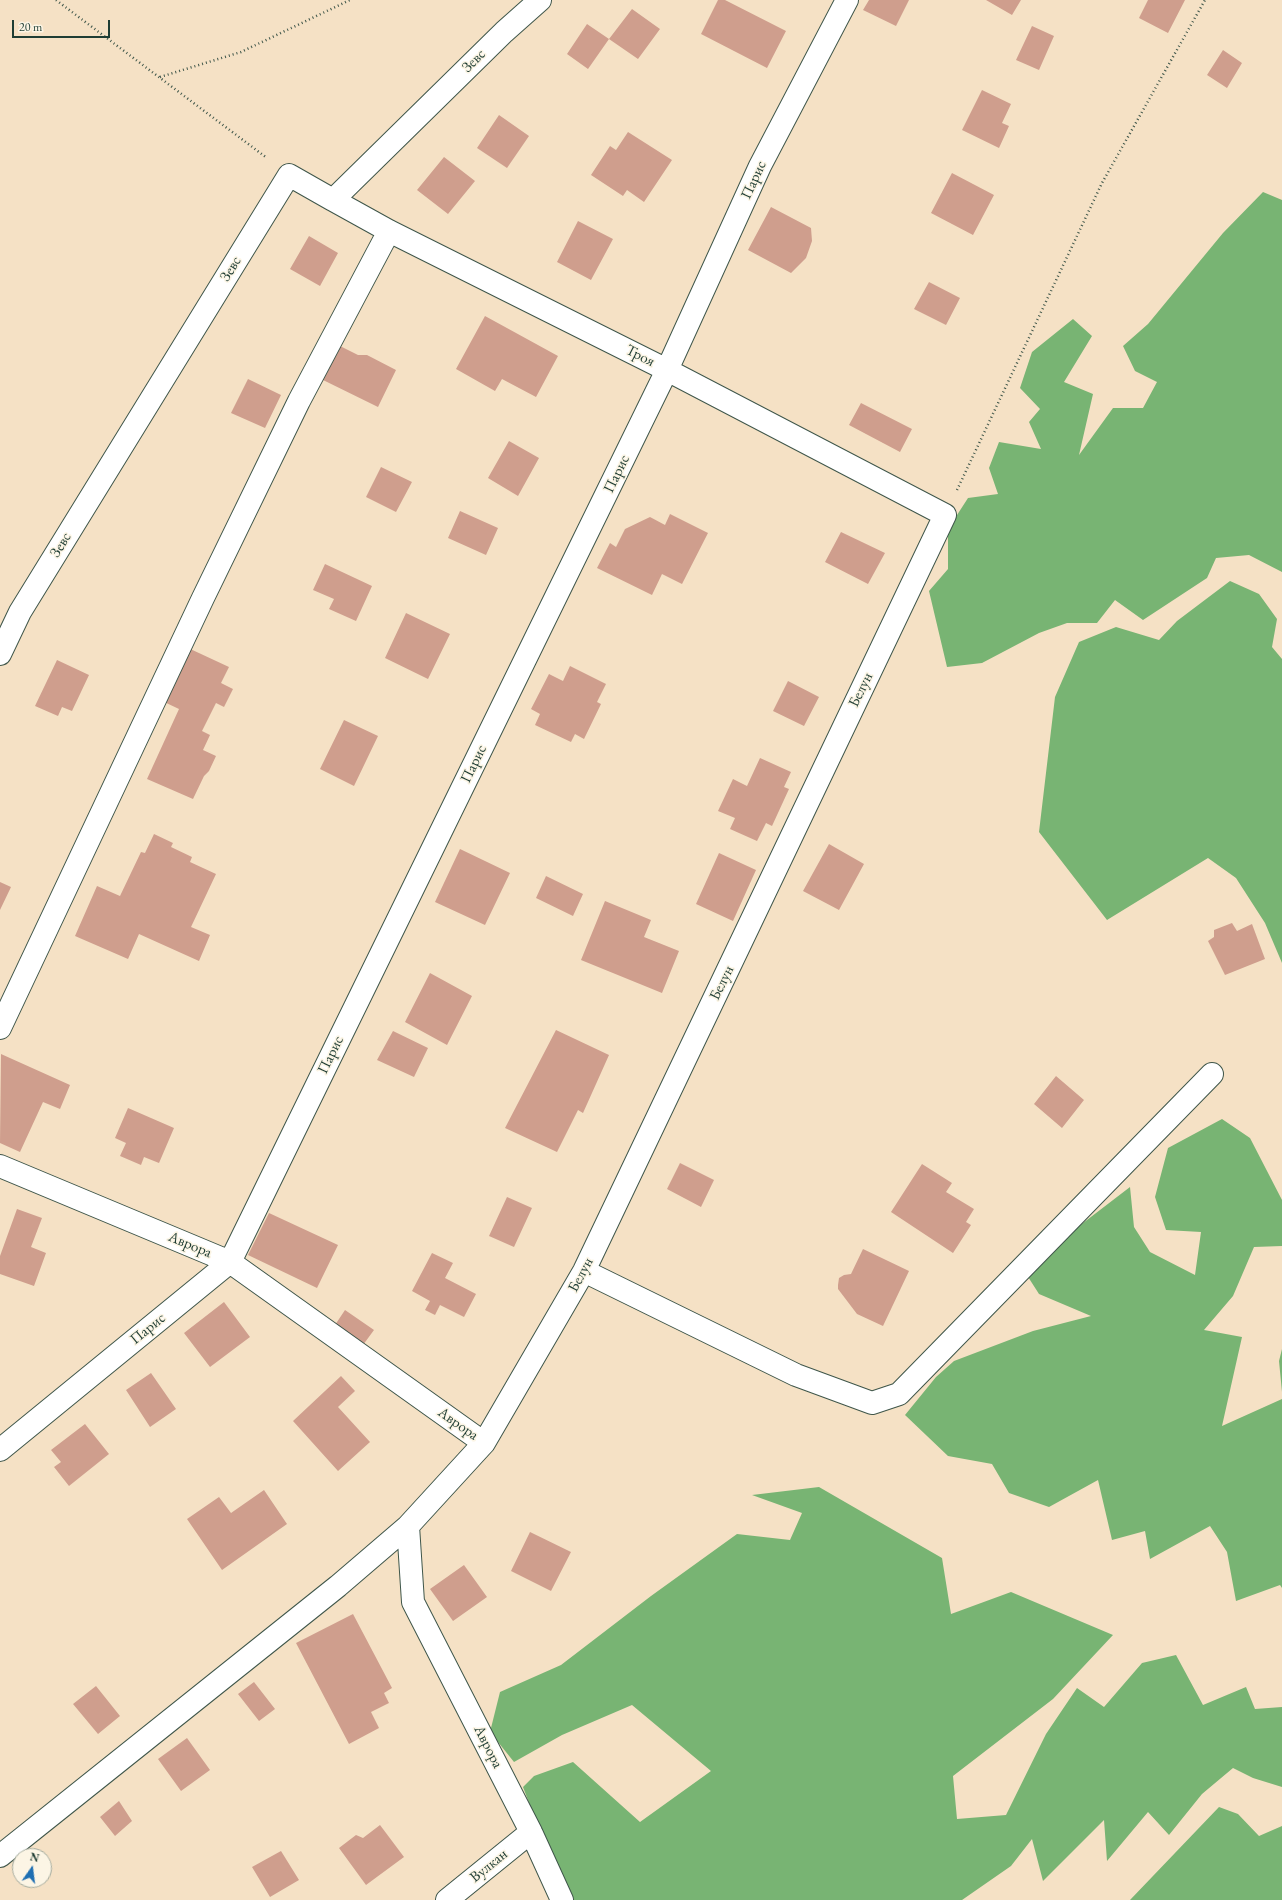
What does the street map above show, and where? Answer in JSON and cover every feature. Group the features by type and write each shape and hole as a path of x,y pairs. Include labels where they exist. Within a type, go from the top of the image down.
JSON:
{"street":[{"name":"Зевс","path":"333,200 504,32 540,0"},
{"name":"Парис","path":"0,1450 230,1262 667,370 760,166 847,0"},
{"name":"Зевс","path":"0,654 20,612 289,175"},
{"path":"289,175 333,200"},
{"name":"Троя","path":"333,200 389,231 667,370 945,515"},
{"path":"0,1028 206,591 299,401 389,231"},
{"name":"Белун","path":"484,1443 584,1271 945,515"},
{"path":"584,1271 796,1375 872,1403 899,1394 1212,1074"},
{"name":"Аврора","path":"0,1166 230,1262 484,1443 408,1526 413,1602 531,1832 562,1900"},
{"path":"0,1856 338,1586 408,1526"},
{"name":"Вулкан","path":"447,1900 531,1832"}],"path":[{"path":"56,0 289,175"},
{"path":"159,78 241,52 350,0"},
{"path":"945,515 1102,183 1205,0"}],"green space":[{"path":"1263,192 1282,200 1282,572 1249,555 1216,558 1207,578 1143,620 1115,600 1097,623 1067,623 1039,633 982,663 947,667 929,591 948,569 948,529 968,498 998,494 989,468 999,442 1041,449 1029,422 1040,409 1020,388 1032,352 1073,319 1092,336 1064,382 1093,394 1079,455 1113,408 1143,408 1157,382 1135,371 1123,346 1148,324 1223,233"},
{"path":"1230,581 1259,594 1277,619 1272,647 1282,659 1282,963 1265,923 1236,878 1208,858 1107,920 1039,832 1055,697 1079,642 1116,627 1159,640 1177,621"},
{"path":"1222,1119 1250,1138 1282,1200 1282,1246 1254,1247 1233,1296 1204,1330 1242,1337 1222,1426 1282,1399 1282,1588 1280,1585 1236,1601 1227,1552 1210,1526 1150,1559 1145,1531 1112,1540 1098,1480 1049,1507 1009,1493 992,1464 948,1456 905,1415 936,1377 954,1361 1033,1331 1091,1316 1039,1294 1023,1269 1130,1187 1134,1227 1150,1252 1195,1275 1201,1232 1166,1230 1155,1197 1168,1148"},
{"path":"1282,1349 1282,1392 1279,1361"},
{"path":"819,1487 942,1558 951,1614 1011,1592 1113,1635 1053,1699 953,1776 957,1819 1006,1815 1046,1734 1077,1688 1104,1707 1142,1663 1176,1655 1203,1705 1246,1687 1255,1709 1282,1707 1282,1787 1253,1778 1233,1768 1202,1794 1169,1835 1148,1812 1107,1861 1104,1820 1043,1881 1032,1839 1011,1866 962,1900 566,1900 523,1787 534,1776 573,1762 640,1822 711,1771 632,1705 562,1735 514,1762 490,1732 500,1692 561,1665 651,1596 737,1534 790,1540 802,1513 752,1495"},
{"path":"1219,1807 1238,1814 1259,1836 1282,1826 1282,1900 1130,1900"}],"building":[{"path":"718,0 725,0 786,31 767,68 701,34"},
{"path":"869,0 909,0 896,26 863,10"},
{"path":"986,0 1021,0 1012,15"},
{"path":"1148,0 1185,0 1168,33 1139,18"},
{"path":"632,9 660,29 638,59 609,39"},
{"path":"587,24 609,39 588,69 567,54"},
{"path":"1032,26 1054,36 1039,70 1016,60"},
{"path":"1223,50 1242,63 1227,88 1207,75"},
{"path":"982,90 1011,104 1002,123 1009,126 999,148 962,130"},
{"path":"499,115 529,136 507,168 477,148"},
{"path":"628,132 672,160 644,202 627,190 623,196 591,175 610,146 616,150"},
{"path":"444,157 475,181 448,214 417,190"},
{"path":"952,173 994,195 973,235 931,213"},
{"path":"771,207 811,228 812,241 806,258 791,273 748,250"},
{"path":"578,221 613,239 591,280 557,262"},
{"path":"309,236 338,253 320,286 290,269"},
{"path":"929,282 960,298 946,325 914,309"},
{"path":"485,316 558,356 536,397 502,379 495,391 456,369"},
{"path":"338,345 358,355 367,355 396,370 378,407 321,379"},
{"path":"248,379 281,395 265,428 231,413"},
{"path":"861,403 912,429 900,452 849,425"},
{"path":"509,441 539,458 518,496 488,478"},
{"path":"381,467 412,482 396,512 366,497"},
{"path":"460,511 498,528 486,555 448,538"},
{"path":"670,514 708,533 682,584 662,574 652,595 597,568 610,543 616,547 625,529 650,517 665,525"},
{"path":"841,532 885,553 868,584 825,562"},
{"path":"325,564 372,586 356,621 329,609 334,599 313,590"},
{"path":"406,613 450,634 428,679 385,658"},
{"path":"186,647 229,667 221,683 233,689 224,707 216,703 202,731 210,735 203,750 216,756 193,799 147,779 179,709 160,700"},
{"path":"57,660 89,675 72,711 62,707 58,716 35,706"},
{"path":"570,666 606,684 597,702 601,704 584,739 575,734 571,742 535,725 540,714 531,709 549,674 563,681"},
{"path":"788,681 819,697 804,726 773,711"},
{"path":"344,720 378,736 354,786 320,769"},
{"path":"760,758 791,772 784,787 789,789 772,826 766,823 757,841 730,829 735,818 718,811 733,779 747,786"},
{"path":"154,834 173,843 171,847 192,857 190,862 216,874 191,927 210,935 199,961 139,934 128,959 75,936 97,886 120,896 141,852 145,853"},
{"path":"829,844 864,864 839,910 803,891"},
{"path":"460,849 510,873 485,925 435,902"},
{"path":"719,853 756,870 733,921 696,904"},
{"path":"546,876 583,894 573,916 536,898"},
{"path":"0,882 11,887 0,910"},
{"path":"605,901 651,920 644,937 679,951 662,993 581,960"},
{"path":"1232,923 1237,931 1252,924 1265,959 1225,975 1208,941 1214,937 1214,930"},
{"path":"430,973 472,996 447,1045 405,1022"},
{"path":"556,1030 609,1055 583,1113 578,1110 557,1152 505,1128"},
{"path":"393,1031 428,1048 414,1077 377,1060"},
{"path":"1,1054 70,1085 60,1109 43,1102 20,1152 0,1143"},
{"path":"1056,1076 1084,1100 1062,1128 1034,1104"},
{"path":"128,1108 174,1128 159,1163 144,1157 141,1165 120,1156 126,1143 115,1138"},
{"path":"680,1163 714,1180 701,1207 667,1189"},
{"path":"922,1164 952,1183 946,1192 974,1209 966,1222 971,1225 953,1253 891,1212"},
{"path":"507,1197 532,1208 514,1247 489,1236"},
{"path":"17,1209 42,1218 31,1247 46,1253 34,1286 0,1274 0,1256"},
{"path":"269,1213 338,1245 317,1288 248,1255"},
{"path":"863,1249 909,1271 883,1326 857,1314 838,1289 839,1278 844,1275 851,1274"},
{"path":"432,1253 453,1263 445,1278 476,1294 464,1317 440,1305 435,1315 425,1310 430,1301 412,1291"},
{"path":"224,1302 250,1337 210,1367 184,1333"},
{"path":"345,1310 374,1330 363,1345 335,1325"},
{"path":"151,1373 176,1409 150,1427 126,1390"},
{"path":"341,1376 355,1391 338,1407 370,1442 338,1471 293,1421"},
{"path":"85,1424 109,1454 69,1486 54,1467 61,1462 51,1450"},
{"path":"264,1490 287,1524 222,1570 187,1519 219,1497 231,1513"},
{"path":"530,1532 571,1552 551,1591 511,1571"},
{"path":"464,1565 487,1597 453,1621 430,1589"},
{"path":"353,1614 392,1688 384,1693 389,1703 371,1712 379,1728 349,1744 296,1643"},
{"path":"254,1682 275,1709 259,1721 238,1694"},
{"path":"96,1686 120,1716 98,1734 73,1704"},
{"path":"187,1738 210,1770 181,1791 158,1759"},
{"path":"119,1801 132,1821 115,1836 100,1817"},
{"path":"380,1825 404,1857 366,1885 339,1848 356,1835 363,1838"},
{"path":"281,1851 299,1880 270,1897 252,1867"}]}
